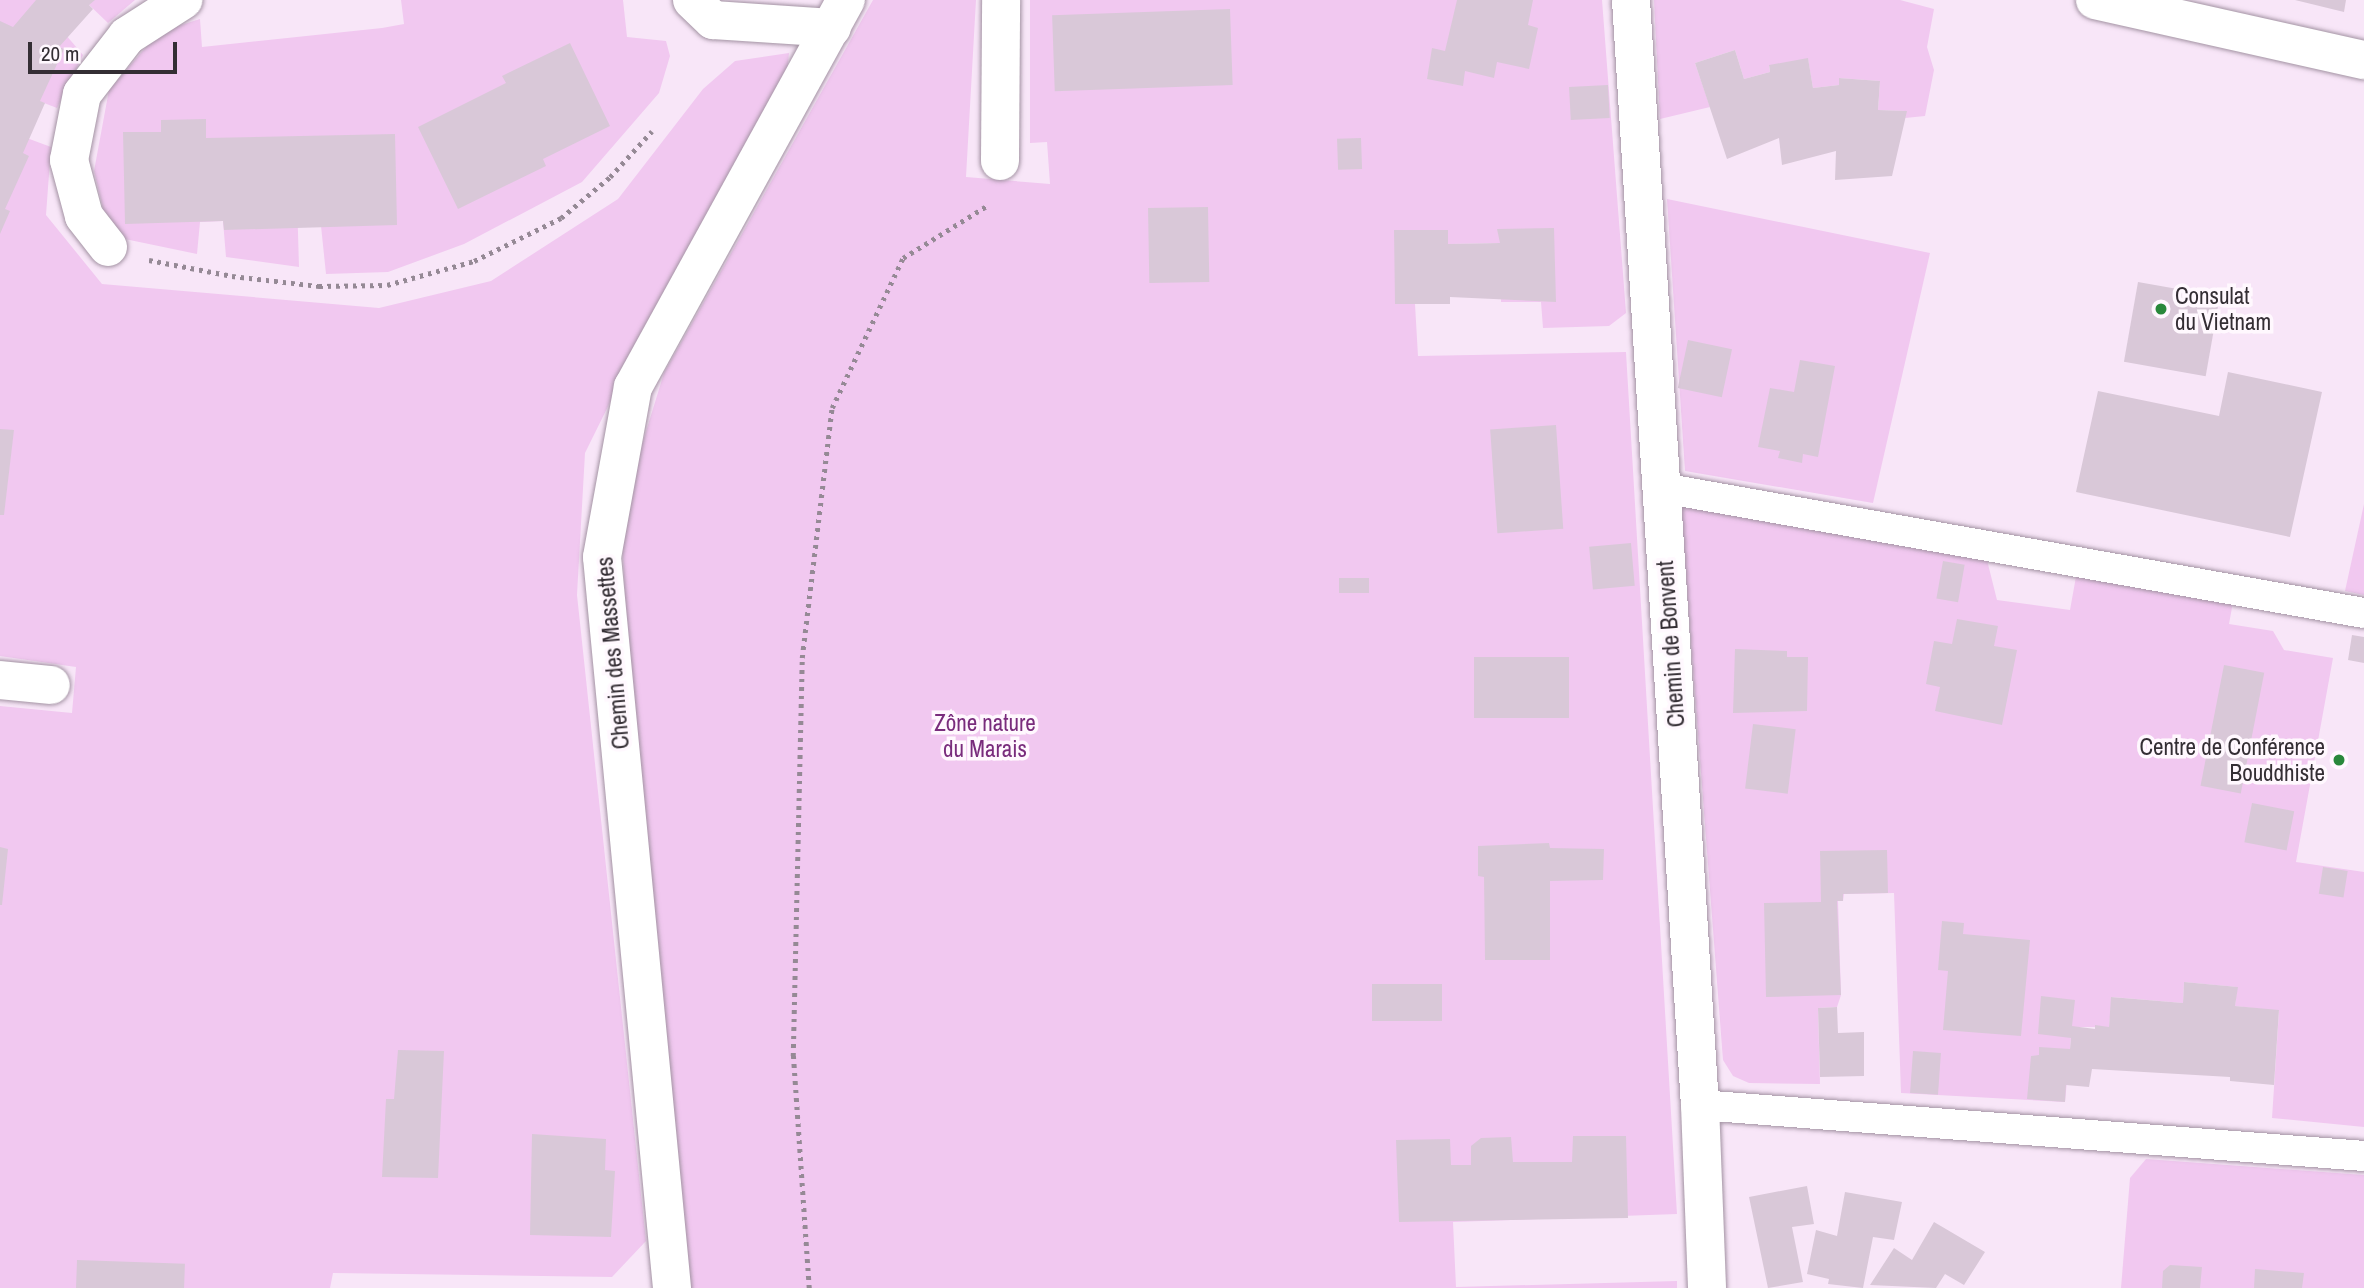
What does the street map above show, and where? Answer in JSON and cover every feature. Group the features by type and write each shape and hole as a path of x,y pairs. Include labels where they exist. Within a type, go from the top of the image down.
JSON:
{"street":[{"path":"108,247 84,216 69,160 82,94 127,36 183,0"},
{"name":"Chemin des Massettes","path":"692,0 713,20 839,14"},
{"path":"1000,162 1001,0"},
{"name":"Chemin de Bonvent","path":"1631,0 1700,1105 1707,1288"},
{"path":"2095,0 2364,60"},
{"name":"Chemin des Massettes","path":"672,1288 602,556 633,387 839,14"},
{"path":"0,680 51,685"}],"lane":[{"path":"1662,488 2364,613"},
{"path":"1700,1105 2364,1156"}],"path":[{"path":"108,247 232,276 319,286 387,285 474,261 561,218 610,177 652,131"},
{"path":"809,1288 793,1056 802,658 832,408 902,258 993,202 1000,162"}],"green space":[{"path":"0,0 36,0 83,55 57,108 0,86"},
{"path":"84,0 135,0 108,23"},
{"path":"401,0 623,0 627,37 666,41 670,56 659,93 582,182 464,244 388,272 326,274 321,226 296,165 299,267 226,257 223,221 200,222 197,254 120,238 106,221 94,171 109,90 159,32 200,19 202,47 382,28 404,24"},
{"name":"Zône nature du Marais","path":"873,0 976,0 966,177 1050,184 1047,142 1030,143 1030,0 1602,0 1626,313 1609,326 1543,328 1541,302 1501,302 1500,243 1449,244 1450,304 1415,304 1418,356 1626,352 1677,1214 1453,1222 1456,1287 1677,1281 1677,1288 688,1288 633,761 621,513 664,373"},
{"path":"1654,0 1900,0 1934,9 1927,47 1934,70 1925,116 1905,118 1906,111 1878,110 1880,81 1839,78 1839,85 1813,88 1808,59 1769,66 1770,72 1744,79 1735,50 1695,63 1710,107 1660,119"},
{"path":"789,53 786,82 628,366 585,453 577,595 646,1241 612,1277 333,1273 330,1288 0,1288 0,706 72,713 76,667 0,656 0,128 51,147 46,215 102,284 379,308 491,281 618,199 703,89 735,61"},
{"path":"1667,199 1930,253 1873,503 1685,471"},
{"path":"1680,498 1986,556 1997,600 2070,610 2077,571 2233,602 2229,624 2273,631 2284,650 2333,658 2296,862 2364,872 2364,1127 2272,1118 2279,1011 2235,1006 2237,987 2184,982 2183,1003 2112,997 2109,1027 2072,1027 2065,1102 1901,1093 1894,893 1844,894 1843,901 1838,901 1841,995 1837,1007 1818,1008 1820,1084 1749,1083 1733,1076 1723,1060"},
{"path":"2364,504 2364,595 2345,591"},
{"path":"2146,1159 2364,1175 2364,1288 2121,1288 2130,1178"}],"building":[{"path":"36,0 95,0 89,5 93,9 59,47 64,49 40,101 45,103 23,153 29,156 5,209 10,211 0,234 0,21 13,27"},
{"path":"1457,0 1533,0 1528,25 1538,28 1529,69 1497,62 1494,78 1465,71 1463,86 1427,79 1432,48 1445,51"},
{"path":"2295,0 2346,0 2344,12"},
{"path":"1230,9 1233,85 1055,91 1052,15"},
{"path":"570,43 610,126 543,159 546,166 458,209 418,127 506,83 502,76"},
{"path":"1735,50 1744,79 1770,72 1769,65 1808,58 1813,88 1839,85 1839,78 1880,81 1878,110 1907,111 1892,176 1835,180 1836,151 1782,165 1779,138 1727,159 1695,63"},
{"path":"1608,85 1610,118 1571,120 1569,87"},
{"path":"206,119 206,138 395,134 397,225 224,230 223,221 125,224 123,132 161,132 161,120"},
{"path":"1361,138 1362,169 1338,170 1337,139"},
{"path":"1208,207 1209,282 1149,283 1148,208"},
{"path":"1554,228 1556,302 1450,297 1450,304 1395,304 1394,230 1448,230 1448,244 1500,243 1497,229"},
{"path":"2138,282 2220,296 2206,376 2124,362"},
{"path":"1688,340 1732,349 1722,397 1678,388"},
{"path":"1800,360 1835,366 1818,457 1803,454 1802,463 1778,458 1780,451 1758,447 1770,388 1794,392"},
{"path":"2228,372 2322,392 2290,537 2076,492 2098,391 2219,416"},
{"path":"1556,425 1563,529 1497,533 1490,430"},
{"path":"0,429 14,430 4,515 0,515"},
{"path":"1631,543 1635,586 1593,589 1589,547"},
{"path":"1943,561 1965,565 1958,602 1936,598"},
{"path":"1339,578 1369,578 1369,593 1339,593"},
{"path":"1957,619 1998,626 1994,646 2017,650 2002,725 1935,711 1940,687 1926,684 1934,641 1952,644"},
{"path":"2352,635 2364,637 2364,663 2348,660"},
{"path":"1735,649 1787,651 1787,657 1808,657 1807,711 1733,713"},
{"path":"1474,657 1569,657 1569,718 1474,718"},
{"path":"2224,665 2264,673 2241,794 2201,786"},
{"path":"1753,724 1796,729 1788,794 1745,789"},
{"path":"2252,803 2294,811 2287,850 2244,842"},
{"path":"1549,843 1550,848 1604,849 1603,880 1550,881 1550,960 1485,960 1484,877 1478,876 1478,846"},
{"path":"0,847 8,849 2,905 0,905"},
{"path":"1887,850 1888,893 1843,894 1843,901 1837,901 1841,995 1766,997 1764,903 1821,902 1820,851"},
{"path":"2323,867 2348,871 2343,898 2319,894"},
{"path":"1942,921 1964,923 1963,934 2030,940 2021,1036 1943,1030 1948,971 1938,970"},
{"path":"2184,982 2238,987 2235,1006 2279,1010 2274,1085 2230,1081 2230,1077 2092,1069 2089,1087 2066,1085 2065,1102 2027,1099 2031,1056 2039,1055 2039,1047 2070,1049 2071,1038 2038,1034 2041,996 2075,1000 2072,1026 2095,1029 2095,1025 2109,1027 2111,997 2183,1003"},
{"path":"1372,984 1442,984 1442,1021 1372,1021"},
{"path":"1837,1007 1838,1033 1864,1032 1864,1076 1820,1077 1818,1008"},
{"path":"398,1050 444,1051 438,1178 382,1177 386,1099 394,1099"},
{"path":"1913,1051 1941,1053 1938,1095 1910,1093"},
{"path":"532,1134 606,1139 605,1170 615,1171 611,1237 530,1235"},
{"path":"1573,1136 1626,1136 1628,1218 1399,1222 1396,1140 1450,1139 1451,1165 1471,1165 1471,1146 1481,1138 1511,1137 1513,1162 1572,1162"},
{"path":"1807,1186 1814,1224 1792,1227 1803,1282 1768,1288 1749,1197"},
{"path":"1845,1192 1902,1202 1894,1240 1873,1237 1863,1288 1828,1284 1829,1279 1807,1274 1816,1230 1837,1236"},
{"path":"1934,1222 1985,1252 1964,1285 1945,1274 1936,1288 1870,1285 1894,1248 1912,1260"},
{"path":"77,1260 185,1264 184,1288 76,1288"},
{"path":"2170,1265 2202,1267 2200,1288 2162,1288 2163,1271"},
{"path":"2255,1269 2304,1273 2302,1288 2254,1288"}],"place":[{"name":"Consulat du Vietnam","path":"2161,309"},
{"name":"Centre de Conférence Bouddhiste","path":"2339,760"}]}
